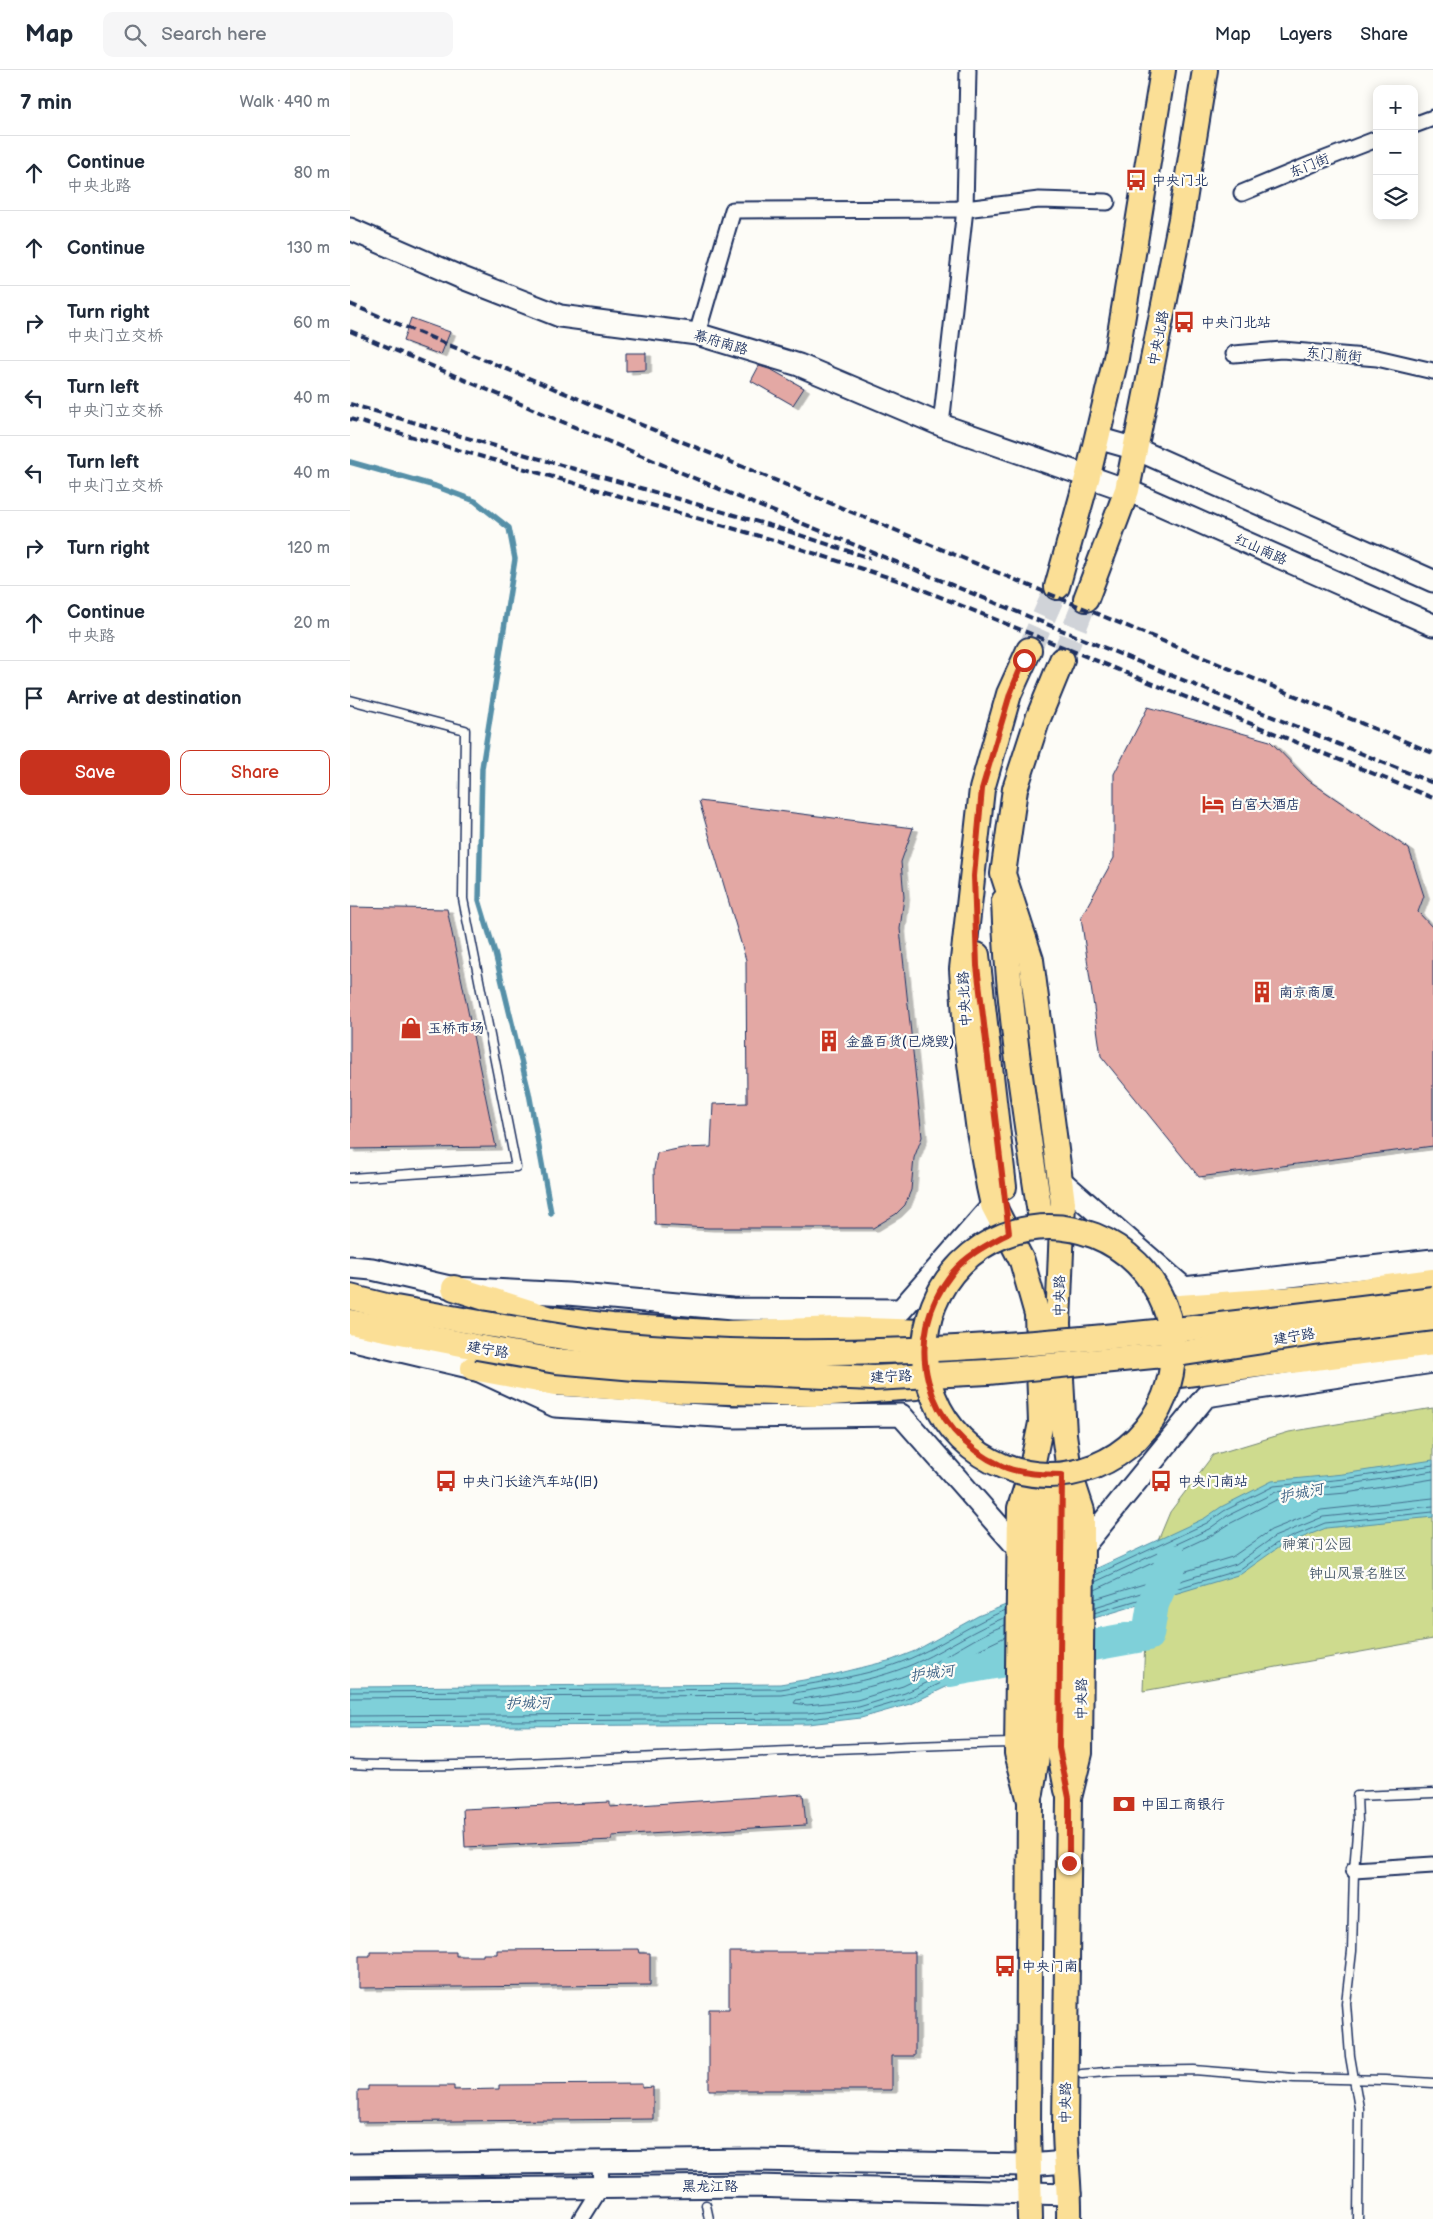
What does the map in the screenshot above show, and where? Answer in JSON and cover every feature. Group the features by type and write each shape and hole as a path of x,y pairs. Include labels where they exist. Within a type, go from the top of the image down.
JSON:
{"main road":[{"path":"1057,587 1088,475 1116,358 1162,70"},
{"name":"中央北路","path":"1086,599 1127,490 1182,219 1205,70"},
{"name":"幕府南路","path":"350,229 460,277 560,316 697,334 799,365 941,425 1088,475"},
{"path":"1097,438 1136,449 1433,581"},
{"name":"红山南路","path":"1088,475 1127,490 1433,625"},
{"name":"中央北路","path":"993,1205 979,1131 966,1032 962,969 974,876 982,789 1010,694 1029,650"},
{"path":"1042,1227 1006,964 1002,874 1016,789 1037,721 1062,660"},
{"path":"1002,874 1031,960 1060,1180 1184,1288 1433,1260"},
{"path":"974,876 977,966 1009,1233"},
{"name":"中央路","path":"1060,1180 1063,1203 1058,1323 1064,1434 1069,1471 1082,1511 1081,1597 1060,1696 1059,1748 1069,1798 1066,2162 1070,2194 1069,2219"},
{"path":"454,1288 568,1294 732,1309 901,1310 993,1205"},
{"name":"中央路","path":"993,1205 1022,1261 1037,1314 1041,1423 1030,1476 1020,1508 1018,1599 1017,1753 1030,1801 1030,2219"},
{"path":"1042,1227 1081,1231 1117,1247 1146,1274 1166,1308 1173,1342 1171,1376 1157,1413 1133,1443 1100,1465 1051,1475 1003,1467 970,1448 945,1420 929,1386 924,1359 925,1332 935,1300 954,1271 979,1249 1009,1233 1042,1227"},
{"path":"350,1267 372,1269 454,1288 551,1319 612,1326 726,1332 839,1329 925,1332"},
{"path":"1166,1308 1306,1298 1433,1281"},
{"name":"建宁路","path":"350,1297 390,1307 611,1344 729,1351 872,1352 986,1347 1124,1336 1433,1299"},
{"name":"建宁路","path":"350,1340 475,1357 556,1361 635,1368 873,1378 988,1372 1184,1353 1327,1331 1433,1318"},
{"name":"建宁路","path":"350,1322 475,1357"},
{"path":"1171,1376 1433,1343"},
{"path":"475,1357 556,1406 733,1417 902,1415 1019,1549"},
{"path":"475,1357 555,1383 652,1390 735,1394 816,1394 929,1386"},
{"path":"1082,1548 1206,1396 1433,1362"},
{"path":"1030,1801 1038,1750 1060,1696 1051,1475"},
{"name":"黑龙江路","path":"350,2165 753,2160 1030,2165 1066,2162"},
{"name":"黑龙江路","path":"350,2190 751,2186 1070,2194"}],"street":[{"path":"941,425 966,209 968,70"},
{"path":"1418,124 1433,118"},
{"name":"东门街","path":"1242,193 1373,141"},
{"path":"697,334 733,210 966,209 1039,200 1107,202"},
{"name":"东门前街","path":"1234,354 1282,350 1376,358 1433,371"},
{"path":"1354,1870 1433,1865"},
{"path":"581,2219 601,2187 600,2162"}],"lane":[{"path":"350,700 465,730 463,899 516,1167 350,1178"},
{"path":"350,1764 396,1766 540,1762 805,1749 1017,1743"},
{"path":"1358,2219 1359,2108 1354,2080 1346,2003 1352,1951 1354,1870 1358,1821 1357,1796 1433,1793"},
{"path":"1082,2074 1118,2071 1194,2070 1294,2078 1433,2083"},
{"path":"706,2204 709,2219"}],"green space":[{"name":"神策门公园","path":"1433,1408 1433,1639 1143,1691 1145,1639 1137,1630 1145,1619 1147,1587 1155,1548 1170,1512 1213,1455 1289,1432"}],"water":[{"path":"1433,1460 1433,1517 1326,1528 1279,1547 1241,1574 1091,1619 910,1704 861,1718 808,1724 350,1727 350,1687 780,1684 828,1676 892,1660 915,1651 978,1616 1089,1572 1205,1518 1221,1507 1272,1481 1343,1474"}],"building":[{"path":"411,318 450,332 441,355 403,341"},
{"path":"626,353 646,353 646,370 626,371"},
{"path":"759,366 772,370 804,388 793,405 751,381"},
{"name":"南京商厦","path":"1148,707 1270,741 1308,780 1409,849 1424,896 1418,912 1433,928 1433,1146 1199,1177 1101,1056 1081,917 1114,858 1114,774"},
{"name":"金盛百货(已烧毁)","path":"699,801 913,828 901,862 904,897 900,929 922,1137 914,1158 911,1190 905,1205 896,1214 873,1228 708,1228 655,1225 654,1169 657,1153 683,1148 711,1147 713,1104 747,1103 746,960"},
{"name":"玉桥市场","path":"350,907 447,909 496,1147 350,1149"},
{"path":"803,1794 806,1825 612,1836 612,1840 465,1847 463,1809 610,1802 610,1807"},
{"path":"639,1949 640,1953 650,1953 650,1985 359,1988 359,1956 370,1956 370,1952 456,1952 456,1956 483,1956 483,1954 497,1954 497,1950"},
{"path":"729,1952 915,1952 915,2056 892,2056 892,2090 709,2090 709,2009 729,2009"},
{"path":"642,2084 642,2088 653,2087 653,2119 358,2122 358,2090 368,2090 368,2086 454,2086 454,2090 499,2089 499,2085"}],"waterway":[{"path":"350,462 435,486 475,501 509,528 515,559 482,768 479,900 495,953 529,1093 551,1213"},
{"name":"护城河","path":"950,1671 1148,1635 1153,1604 1172,1560"}],"tunnel":[{"path":"1029,650 1057,587"},
{"path":"1062,660 1086,599"}],"railway":[{"path":"350,304 1433,753"},
{"path":"350,331 743,499 1433,783"},
{"path":"350,404 772,526 870,558"},
{"path":"350,419 770,539 906,583 1433,798"}],"place":[{"name":"中央门北","path":"1136,180"},
{"name":"中央门北站","path":"1184,322"},
{"name":"白宫大酒店","path":"1213,804"},
{"name":"南京商厦","path":"1262,992"},
{"name":"玉桥市场","path":"411,1028"},
{"name":"金盛百货(已烧毁)","path":"829,1041"},
{"name":"中央门长途汽车站(旧)","path":"446,1481"},
{"name":"中央门南站","path":"1161,1481"},
{"name":"中国工商银行","path":"1124,1804"},
{"name":"中央门南","path":"1005,1966"}],"route":[{"path":"1024,660 1010,694 982,789 974,876 977,966 1009,1233 979,1249 954,1271 935,1300 925,1332 924,1359 929,1386 945,1420 970,1448 1003,1467 1040,1475 1062,1475 1059,1748 1069,1798 1069,1863"}],"park label":[{"name":"钟山风景名胜区","path":"1358,1573"}]}
